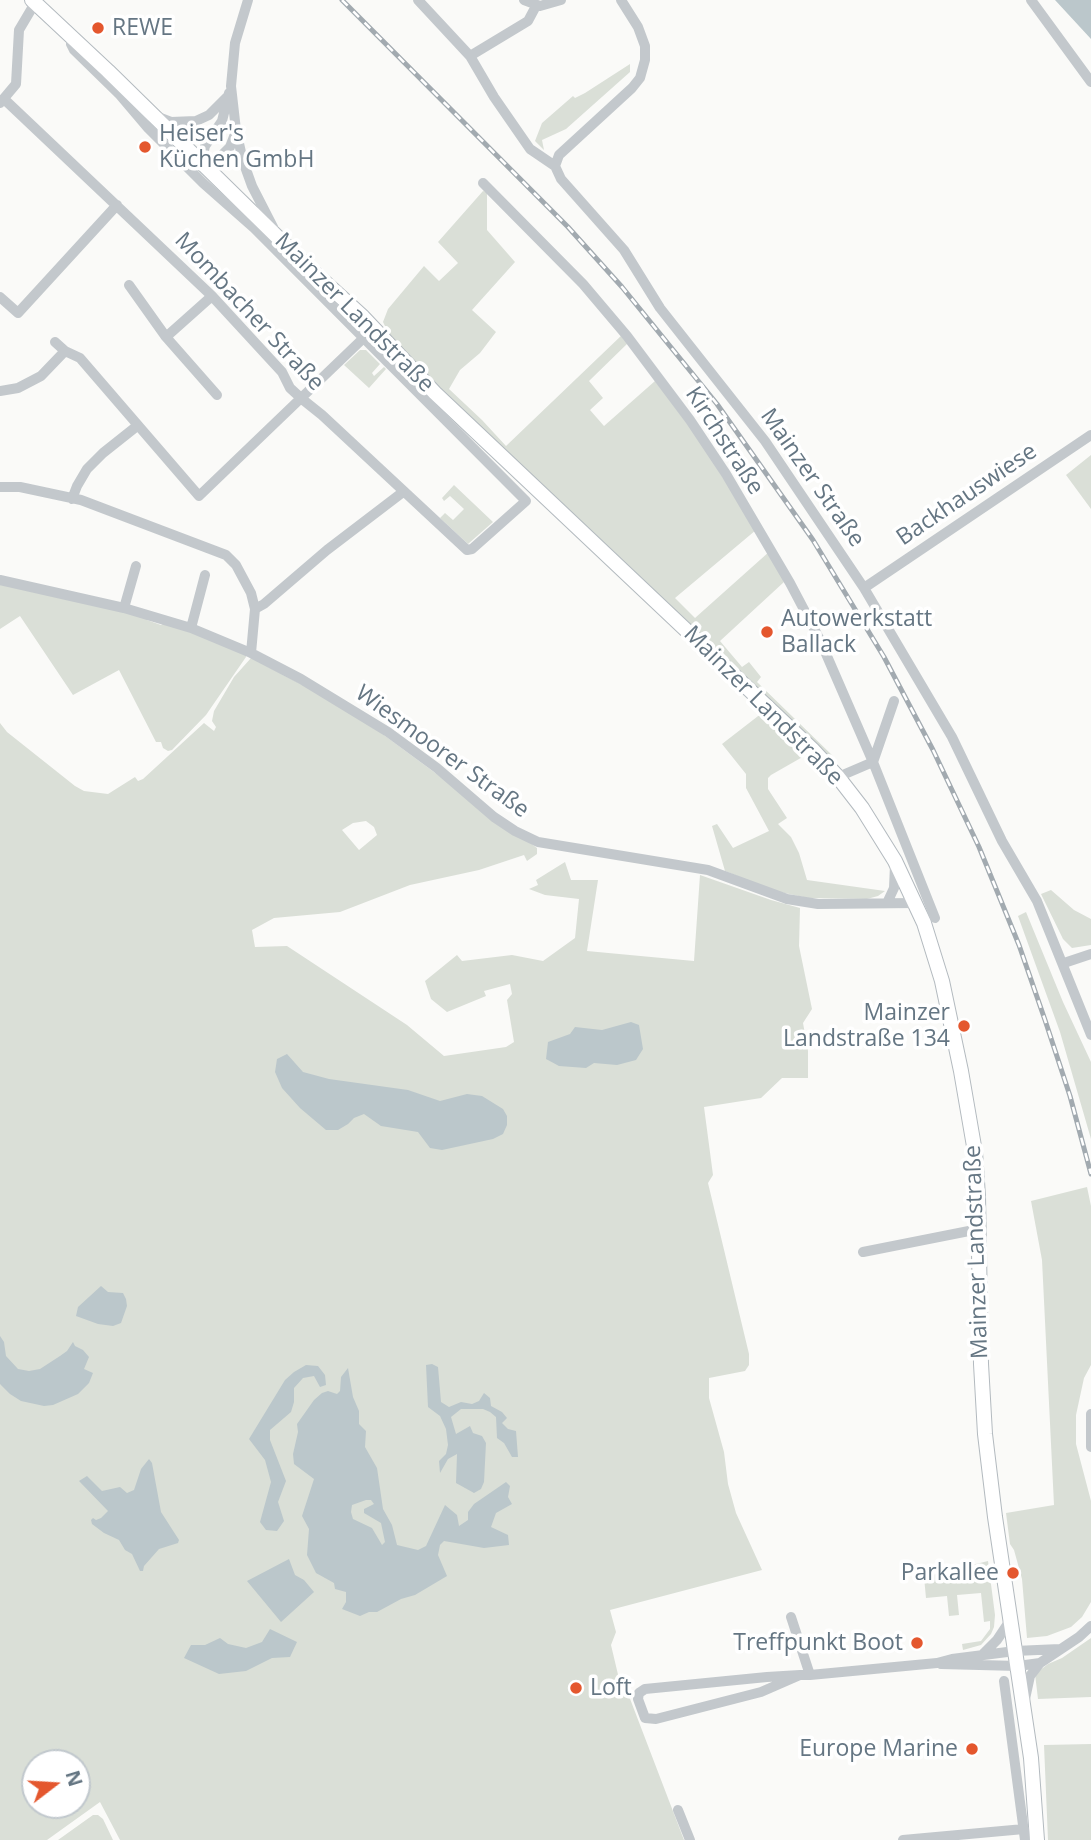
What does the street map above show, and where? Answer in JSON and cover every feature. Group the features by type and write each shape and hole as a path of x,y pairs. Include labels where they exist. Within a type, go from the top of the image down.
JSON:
{"main road":[{"name":"Mainzer Landstraße","path":"34,1 374,328 435,393 812,750 862,808 895,861 915,902 942,981 975,1152 985,1434 1034,1787 1037,1840"}],"street":[{"path":"201,164 205,146 222,121 237,36 248,0"},
{"name":"Mainzer Straße","path":"418,0 470,56 519,136 530,149 555,166 561,179 624,250 660,308 765,441 864,588 952,737 1002,841 1037,901 1091,1035"},
{"path":"524,0 536,6 546,6 561,0"},
{"path":"555,166 559,155 640,78 645,60 645,46 638,27 621,0"},
{"path":"1031,0 1091,82"},
{"path":"2,101 16,84 19,30 34,1"},
{"path":"470,56 527,21 536,6"},
{"path":"74,38 71,44 74,50 120,95 148,128 203,184 254,228 363,339"},
{"path":"152,114 171,122 196,121 209,115 229,91"},
{"path":"229,91 249,179 280,239"},
{"name":"Mombacher Straße","path":"2,101 212,296 282,372 290,388 467,550 472,549 526,502 363,339"},
{"path":"201,164 226,152 236,130"},
{"name":"Kirchstraße","path":"483,183 583,284 627,336 690,420 726,474 820,640 873,762 935,918"},
{"path":"0,297 18,313 117,205"},
{"path":"129,285 166,337 216,395"},
{"path":"166,337 212,296"},
{"path":"55,342 65,351 80,358 198,496 374,328"},
{"path":"0,391 18,388 41,376 65,351"},
{"path":"72,499 88,470 103,453 136,426"},
{"name":"Backhauswiese","path":"864,588 1091,435"},
{"path":"0,487 20,487 81,500 226,555 245,580 255,609 251,653"},
{"path":"255,609 403,492"},
{"path":"124,608 136,566"},
{"path":"191,628 205,575"},
{"name":"Wiesmoorer Straße","path":"0,580 124,608 191,628 251,653 334,698 388,732 429,762 494,817 538,842 708,870 788,899 818,904 915,902"},
{"path":"838,777 873,762 894,701"},
{"path":"887,903 894,888 895,861"},
{"path":"1063,963 1091,954"},
{"path":"863,1252 979,1229"},
{"path":"1091,1414 1091,1447"},
{"path":"792,1617 805,1675"},
{"path":"981,1655 997,1640 1011,1619"},
{"path":"1023,1707 1030,1676 1040,1663 1091,1626"},
{"path":"805,1675 761,1692 656,1719 645,1717 638,1699 639,1693 645,1689 937,1663 1015,1651 1060,1649"},
{"path":"937,1663 952,1666 1018,1666 1040,1663"},
{"path":"903,1840 1024,1835 1004,1681"},
{"path":"678,1810 690,1840"}],"shaded area":[{"path":"1055,0 1091,0 1091,39"},
{"path":"630,64 630,72 566,129 542,140 544,150 535,141 542,123 573,96 575,98 585,93"},
{"path":"483,191 487,192 487,230 515,262 472,310 496,332 480,353 460,370 449,389 506,446 623,334 628,343 589,381 603,398 590,410 604,426 655,381 689,424 756,530 675,598 695,618 770,551 784,582 720,641 742,667 749,662 761,677 757,682 836,759 831,763 427,378 388,335 383,322 388,309 424,266 439,281 458,263 438,242"},
{"path":"360,350 366,350 380,364 372,373 374,376 384,367 386,369 369,388 344,365"},
{"path":"1091,455 1091,509 1066,475"},
{"path":"454,485 493,522 468,544 440,518 445,513 453,520 464,509 450,496 444,501 442,498"},
{"path":"0,583 147,617 147,620 161,625 166,622 246,654 246,657 206,715 168,751 163,748 161,742 156,742 119,670 73,695 20,616 0,629"},
{"path":"251,658 350,710 537,848 537,854 527,861 524,855 479,870 410,885 340,912 274,918 252,930 255,947 287,946 407,1025 444,1056 506,1047 514,1042 507,1000 512,994 510,984 484,991 486,996 447,1012 431,999 425,981 457,955 462,961 512,955 543,961 575,938 579,899 545,895 529,889 538,885 536,880 565,862 571,880 598,880 587,951 694,961 700,875 800,908 799,946 812,1009 803,1023 808,1051 808,1078 782,1078 761,1098 704,1107 713,1175 708,1183 749,1354 749,1365 745,1371 709,1378 709,1398 724,1452 728,1484 736,1513 762,1570 610,1610 616,1632 611,1645 620,1683 624,1683 684,1840 120,1840 100,1802 91,1808 91,1749 21,1749 21,1819 76,1819 47,1840 0,1840 0,723 7,732 75,786 84,791 108,794 135,777 138,781 143,779 204,723 214,731 214,711 234,677","holes":["366,821 374,827 377,835 359,850 342,830 353,823"]},
{"path":"762,713 806,755 771,775 768,778 768,789 787,818 778,824 791,837 807,880 885,891 878,896 867,899 808,898 775,891 725,871 712,826 717,824 733,848 769,831 746,788 746,774 722,744"},
{"path":"1051,890 1074,910 1091,919 1091,945 1072,948 1063,939 1041,894"},
{"path":"1026,912 1091,1062 1091,1139 1060,1032 1018,916"},
{"path":"631,1022 639,1025 643,1049 636,1060 617,1065 594,1063 586,1068 559,1066 546,1059 548,1042 570,1034 575,1027 602,1030"},
{"path":"287,1054 303,1072 329,1079 408,1090 440,1101 467,1094 482,1096 503,1109 507,1116 507,1125 503,1134 493,1139 442,1150 430,1148 418,1132 381,1126 364,1114 338,1130 326,1130 282,1088 275,1072 277,1059"},
{"path":"1087,1187 1091,1206 1091,1365 1084,1378 1076,1415 1076,1444 1091,1501 1091,1602 1082,1617 1071,1627 1047,1636 1027,1638 1022,1579 1010,1544 1006,1513 1054,1505 1042,1260 1031,1201"},
{"path":"101,1286 108,1292 123,1293 127,1306 121,1323 113,1326 98,1324 76,1316 78,1307"},
{"path":"0,1336 4,1342 6,1356 18,1369 29,1371 40,1369 60,1356 73,1342 89,1357 84,1369 93,1373 89,1383 78,1394 53,1405 44,1406 21,1401 0,1384"},
{"path":"306,1365 318,1366 325,1375 326,1385 320,1387 314,1376 303,1378 294,1388 291,1412 270,1430 270,1440 286,1481 278,1502 284,1521 277,1531 266,1530 260,1522 271,1482 265,1460 249,1439 285,1380"},
{"path":"426,1365 438,1367 441,1402 449,1407 461,1402 472,1404 479,1401 484,1393 490,1398 491,1406 507,1418 502,1423 508,1429 516,1431 518,1457 512,1457 504,1443 497,1438 496,1417 490,1412 483,1409 461,1409 451,1417 456,1434 470,1426 473,1433 482,1436 486,1443 484,1482 481,1489 474,1493 456,1483 457,1454 448,1459 440,1473 439,1461 446,1454 448,1445 446,1429 440,1416 428,1407"},
{"path":"348,1368 353,1397 359,1411 359,1424 366,1431 365,1447 377,1468 383,1509 392,1525 397,1545 418,1550 426,1546 445,1505 457,1515 459,1526 468,1520 468,1512 474,1504 506,1482 510,1486 508,1497 512,1504 496,1513 491,1527 508,1535 509,1545 484,1548 444,1541 440,1545 438,1555 447,1576 415,1595 377,1612 360,1616 342,1609 346,1602 346,1592 335,1589 334,1583 316,1573 307,1555 309,1529 302,1516 314,1479 294,1464 293,1454 297,1424 322,1393 328,1391 337,1394 340,1391 341,1377","holes":["371,1500 374,1504 364,1509 364,1513 381,1523 385,1542 382,1545 372,1528 353,1519 351,1512 352,1505"]},
{"path":"149,1459 161,1512 179,1540 178,1543 159,1549 144,1566 143,1571 140,1571 132,1554 125,1550 119,1540 92,1524 93,1518 101,1518 108,1511 79,1481 87,1476 102,1491 120,1487 127,1493 134,1490 141,1469"},
{"path":"289,1559 295,1575 304,1580 314,1592 281,1622 247,1581"},
{"path":"988,1561 994,1627 981,1645 963,1650 962,1644 981,1641 990,1629 990,1621 984,1622 981,1593 957,1595 959,1615 949,1616 947,1596 926,1598 924,1577"},
{"path":"270,1629 297,1642 290,1657 272,1658 246,1671 219,1674 184,1658 191,1645 205,1645 220,1638 228,1644 246,1648 262,1642"},
{"path":"1091,1638 1091,1697 1038,1699 1035,1674"},
{"path":"1091,1744 1091,1840 1048,1840 1044,1745"},
{"path":"98,1815 103,1819 113,1840 58,1840 91,1819 91,1816"}],"railway":[{"path":"342,0 568,227 622,287 717,404 813,540 884,657 933,750 979,847 1019,945 1045,1020 1070,1096 1091,1174"}],"place":[{"name":"REWE","path":"98,28"},
{"name":"Heiser's Küchen GmbH","path":"145,147"},
{"name":"Autowerkstatt Ballack","path":"767,632"},
{"name":"Mainzer Landstraße 134","path":"964,1026"},
{"name":"Parkallee","path":"1013,1573"},
{"name":"Treffpunkt Boot","path":"917,1643"},
{"name":"Loft","path":"576,1688"},
{"name":"Europe Marine","path":"972,1749"}]}
